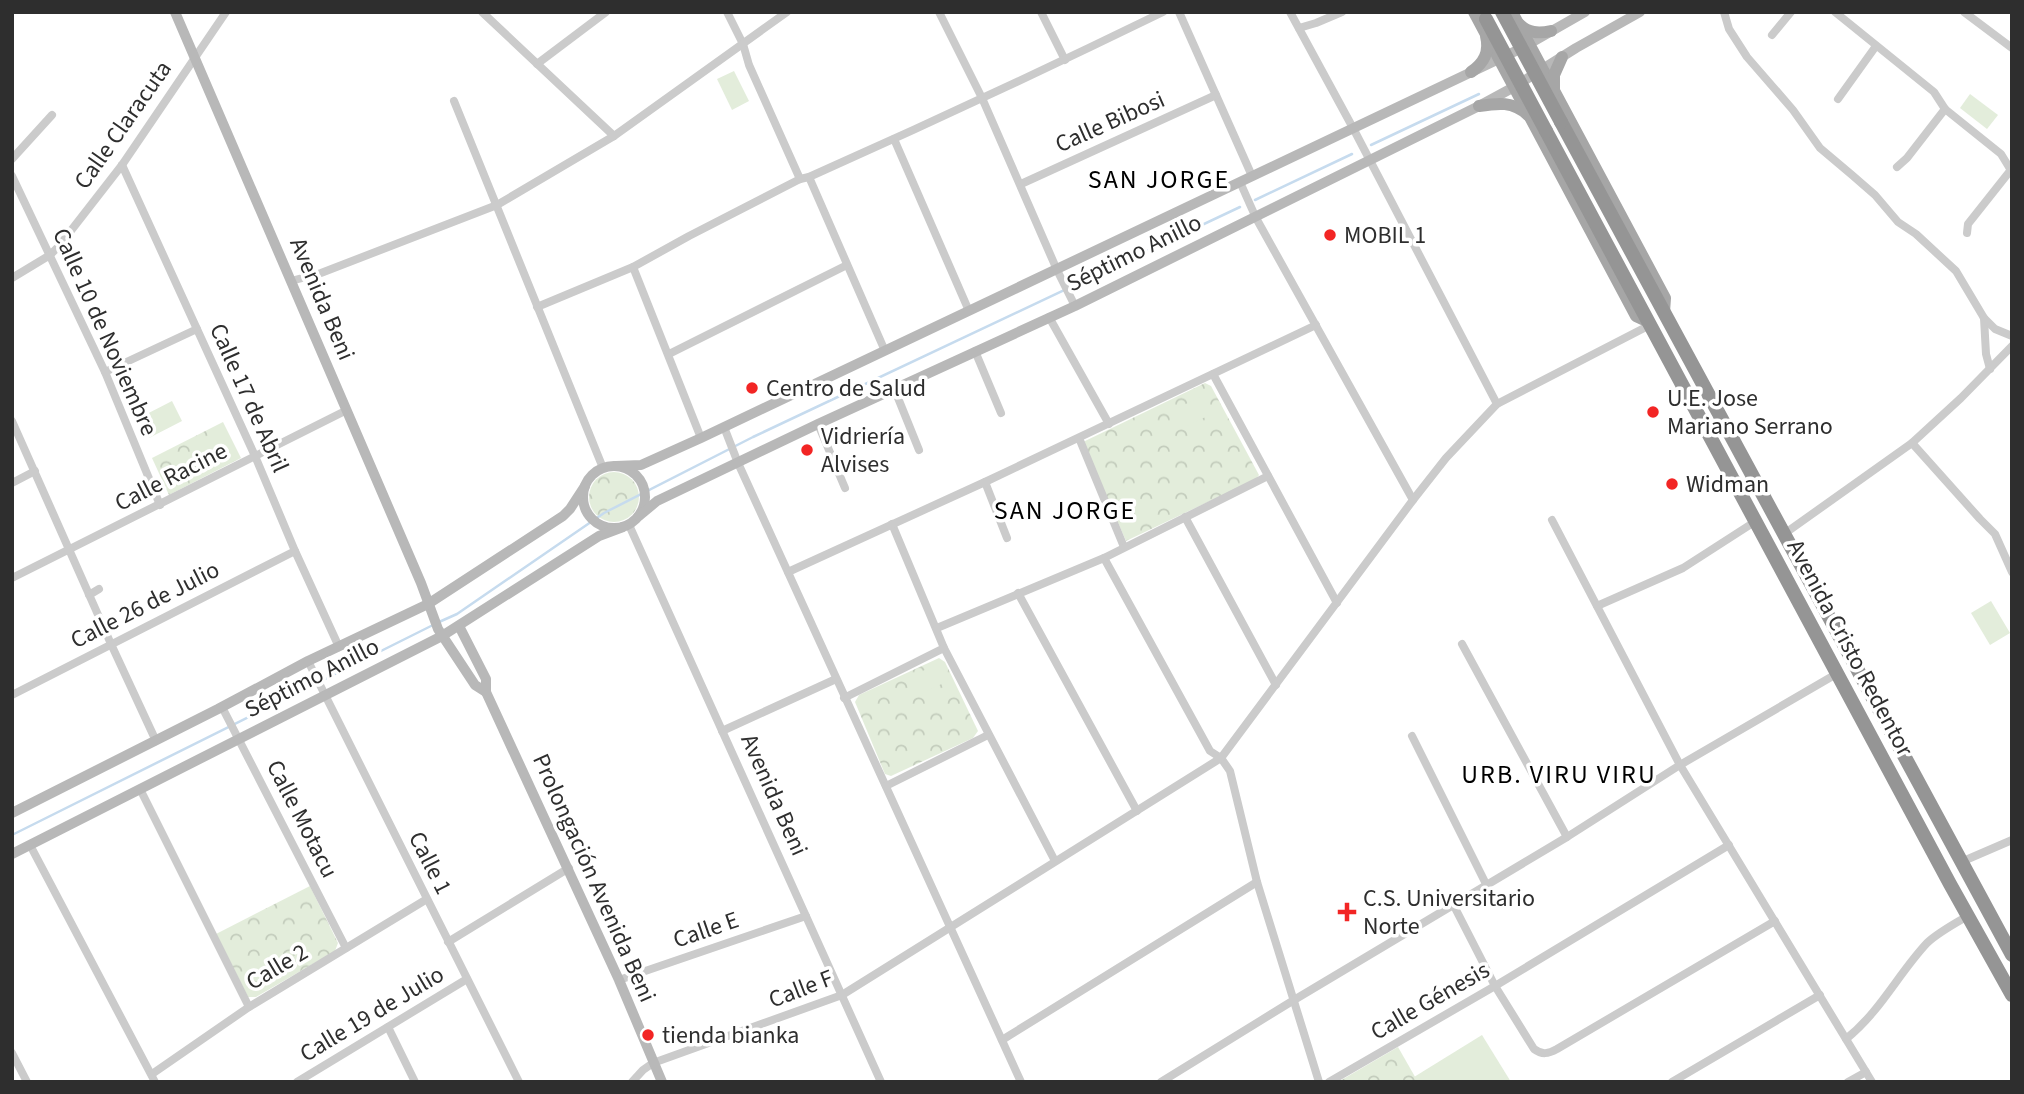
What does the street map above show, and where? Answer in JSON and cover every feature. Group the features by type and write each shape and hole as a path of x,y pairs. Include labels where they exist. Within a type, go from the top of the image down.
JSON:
{"highway":[{"name":"Avenida Cristo Redentor","path":"1502,12 2012,955"},
{"name":"Avenida Cristo Redentor","path":"1482,19 1546,131 2012,995"},
{"path":"1732,477 1740,475 1748,481 1788,555 1806,575"},
{"path":"1782,569 1803,591 1825,629 1830,634 1839,636"}],"main road":[{"name":"Avenida Beni","path":"175,12 428,604"},
{"name":"Séptimo Anillo","path":"616,466 641,465 701,438 1471,72 1497,53 1528,44 1585,12"},
{"path":"1548,80 1562,57 1640,12"},
{"path":"1471,72 1479,66 1487,52 1488,41 1482,19"},
{"name":"Avenida Cristo Redentor","path":"1482,19 1529,116 1636,316 1649,323"},
{"path":"1517,22 1535,33 1550,31"},
{"path":"1497,53 1509,50 1520,40 1517,22"},
{"name":"Avenida Cristo Redentor","path":"1517,22 1665,298 1664,312"},
{"path":"1548,80 1554,75 1562,57"},
{"path":"1517,92 1532,79 1548,80"},
{"name":"Séptimo Anillo","path":"639,516 657,502 818,424 1075,306 1479,106 1517,92"},
{"path":"1479,106 1506,103 1529,116"},
{"path":"616,466 634,472 644,488 645,501 639,516 626,526 613,528 594,520 584,508 583,500 585,486 590,477 603,468 616,466"},
{"name":"Séptimo Anillo","path":"12,813 428,604 563,516 585,486"},
{"name":"Séptimo Anillo","path":"12,854 140,789 237,734 440,632 459,626 599,536 626,526"},
{"name":"Prolongación Avenida Beni","path":"428,604 440,632 475,685 486,692"},
{"name":"Prolongación Avenida Beni","path":"459,626 486,679 486,692 569,868 662,1082"}],"street":[{"name":"Calle Claracuta","path":"12,278 60,246 122,165 226,12"},
{"path":"482,12 614,135"},
{"path":"537,64 606,12"},
{"path":"727,12 743,44 749,65 854,278 885,351"},
{"path":"291,281 321,274 497,205 614,135 788,12"},
{"path":"939,12 982,98 1075,306"},
{"path":"1041,12 1065,60"},
{"path":"537,307 633,267 805,178 1065,60 1163,12"},
{"path":"1179,12 1252,176"},
{"path":"1290,12 1497,404"},
{"path":"1298,28 1342,12"},
{"path":"1724,12 1729,29 1747,57 1793,110 1819,148 1875,195 1898,222 1946,260 1956,271 1984,318 1995,328 2012,336"},
{"path":"1772,35 1791,12"},
{"path":"1835,12 1934,92 1945,109 2001,154 2011,172 1968,224 1967,233"},
{"path":"1964,12 1977,16 2012,48"},
{"path":"1838,99 1876,46"},
{"name":"Calle Bibosi","path":"1021,184 1216,95"},
{"path":"454,101 603,468"},
{"path":"1897,167 1945,109"},
{"path":"12,159 52,116"},
{"path":"894,139 969,311"},
{"name":"Calle 17 de Abril","path":"122,165 339,647"},
{"name":"Calle 10 de Noviembre","path":"12,176 104,372 160,505"},
{"path":"1240,182 1256,218 1413,500"},
{"path":"668,354 847,265"},
{"path":"633,267 701,438"},
{"path":"1049,317 1109,424"},
{"path":"1984,318 1986,354 1990,369"},
{"path":"1221,758 1413,500 1446,458 1497,404 1649,323"},
{"path":"788,572 1109,424 1315,325"},
{"path":"104,372 197,329"},
{"path":"1784,534 1912,443 2012,346"},
{"path":"975,351 1001,413"},
{"path":"1213,374 1337,603"},
{"path":"894,388 919,450"},
{"name":"Calle Racine","path":"12,578 347,410"},
{"path":"12,421 156,741"},
{"path":"818,424 845,488"},
{"path":"724,427 844,698 1021,1082"},
{"path":"1079,438 1125,547"},
{"path":"1912,443 1995,534 2012,572"},
{"path":"12,483 35,471"},
{"path":"937,628 1104,558 1268,477"},
{"path":"985,482 1007,538"},
{"path":"1185,517 1276,685"},
{"path":"1552,520 1681,765 1872,1082"},
{"path":"1597,606 1683,568 1756,521"},
{"path":"892,524 944,648 1055,861"},
{"name":"Avenida Beni","path":"626,526 722,731 880,1082"},
{"name":"Calle 26 de Julio","path":"12,695 295,551"},
{"path":"1104,558 1210,751 1229,767 1257,883 1319,1082"},
{"path":"89,595 99,589"},
{"path":"1018,593 1137,811"},
{"path":"1462,644 1567,837"},
{"path":"844,698 944,648"},
{"name":"Calle 1","path":"308,662 519,1082"},
{"path":"1161,1082 1567,837 1681,765 1838,673"},
{"path":"722,731 836,679"},
{"name":"Calle Motacu","path":"222,707 346,948"},
{"path":"886,786 988,735"},
{"path":"1412,736 1486,884"},
{"name":"Calle F","path":"653,1063 842,995 1221,758"},
{"path":"140,789 248,1007"},
{"path":"1961,862 2012,840"},
{"path":"30,845 154,1078"},
{"name":"Calle Génesis","path":"1329,1082 1729,845"},
{"path":"448,942 569,868"},
{"path":"1002,1040 1257,883"},
{"name":"Calle 2","path":"154,1078 248,1007 427,899"},
{"path":"1454,904 1494,986 1534,1049 1540,1053 1549,1053 1775,921"},
{"name":"Calle E","path":"619,980 806,916"},
{"path":"1846,1039 1860,1028 1881,1004 1928,943 1968,916"},
{"name":"Calle 19 de Julio","path":"297,1082 467,979"},
{"path":"1672,1082 1821,995"},
{"path":"388,1027 415,1082"},
{"path":"12,1053 27,1082"},
{"path":"632,1082 653,1063"},
{"path":"1848,1082 1866,1072"}],"green space":[{"path":"734,71 749,101 732,110 717,79"},
{"path":"1970,94 1998,115 1987,129 1960,108"},
{"path":"1205,383 1211,386 1259,475 1256,479 1126,541 1083,442"},
{"path":"1205,395 1214,413 1182,428 1173,410"},
{"path":"172,401 182,421 149,438 139,418"},
{"path":"223,422 241,458 169,495 152,458"},
{"path":"614,472 632,479 639,497 632,515 614,522 596,515 589,497 596,479"},
{"path":"1991,601 2010,633 1990,645 1971,613"},
{"path":"939,658 945,662 978,731 973,738 891,776 885,774 855,702 859,695"},
{"path":"940,663 948,681 916,696 907,678"},
{"path":"310,886 338,943 335,951 256,997 248,997 216,934"},
{"path":"1482,1035 1511,1082 1416,1082 1414,1077"},
{"path":"1398,1047 1418,1082 1338,1082"}],"waterway":[{"path":"1371,145 1479,94"},
{"path":"1255,200 1352,154"},
{"path":"439,622 457,614 604,513 753,437 1240,207"},
{"path":"12,835 433,625"}],"place":[{"name":"MOBIL 1","path":"1330,235"},
{"name":"Centro de Salud","path":"752,388"},
{"name":"U.E. Jose Mariano Serrano","path":"1653,412"},
{"name":"Vidriería Alvises","path":"807,450"},
{"name":"Widman","path":"1672,484"},
{"name":"C.S. Universitario Norte","path":"1347,912"},
{"name":"tienda bianka","path":"648,1035"}],"district":[{"name":"SAN JORGE","path":"1159,179"},
{"name":"SAN JORGE","path":"1065,510"},
{"name":"URB. VIRU VIRU","path":"1559,774"}]}
